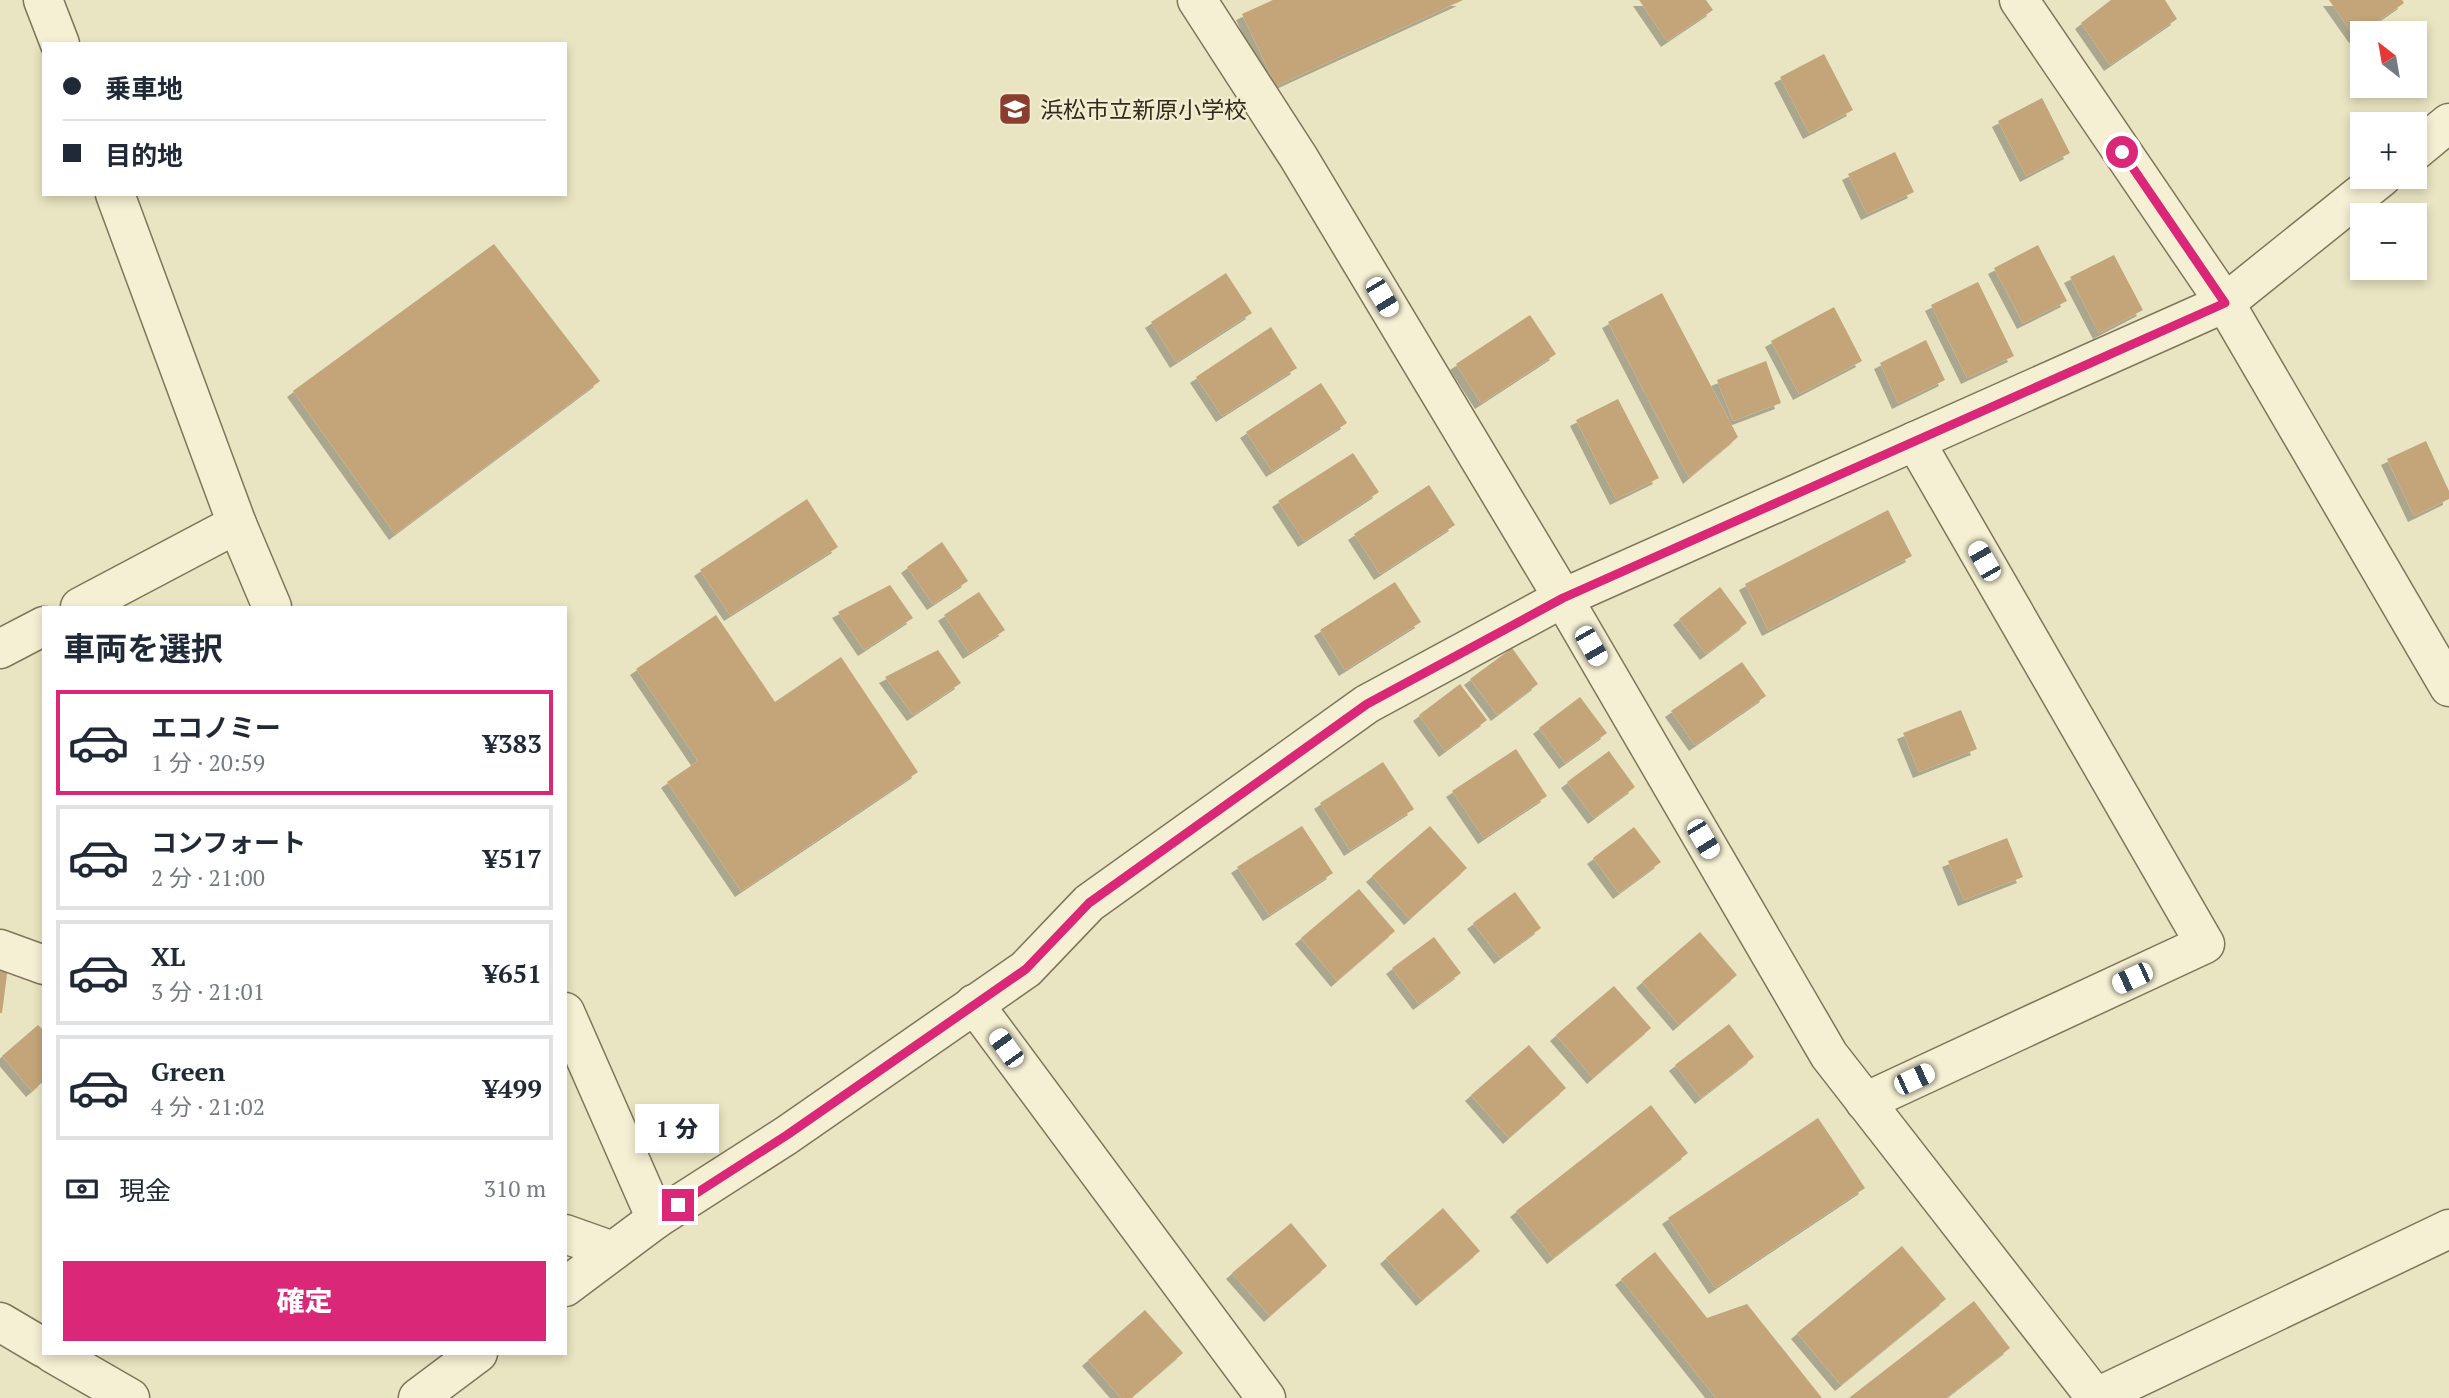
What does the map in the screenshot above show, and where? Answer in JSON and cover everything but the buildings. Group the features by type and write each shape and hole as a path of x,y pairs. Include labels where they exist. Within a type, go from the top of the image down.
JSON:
{"street":[{"path":"43,0 59,42"},
{"path":"1197,0 1299,158 1563,598 1829,1055 2096,1398 2449,1229"},
{"path":"2019,0 2225,303 2449,687"},
{"path":"2427,140 2449,123"},
{"path":"567,1286 656,1219 787,1135 1026,969 1089,903 1367,704 1563,598 2225,303 2367,189"},
{"path":"116,196 237,524 272,606"},
{"path":"1865,1102 2205,944 1915,441"},
{"path":"82,606 237,524"},
{"path":"0,649 42,627"},
{"path":"0,949 42,964"},
{"path":"974,1004 1266,1398"},
{"path":"567,1017 656,1219"},
{"path":"567,1235 614,1251"},
{"path":"0,1322 42,1347"},
{"path":"55,1355 130,1398"},
{"path":"418,1398 475,1355"}],"place":[{"name":"浜松市立新原小学校","path":"1015,109"}],"route":[{"path":"678,1205 787,1135 1026,969 1089,903 1367,704 1563,598 2225,303 2122,152"}]}
